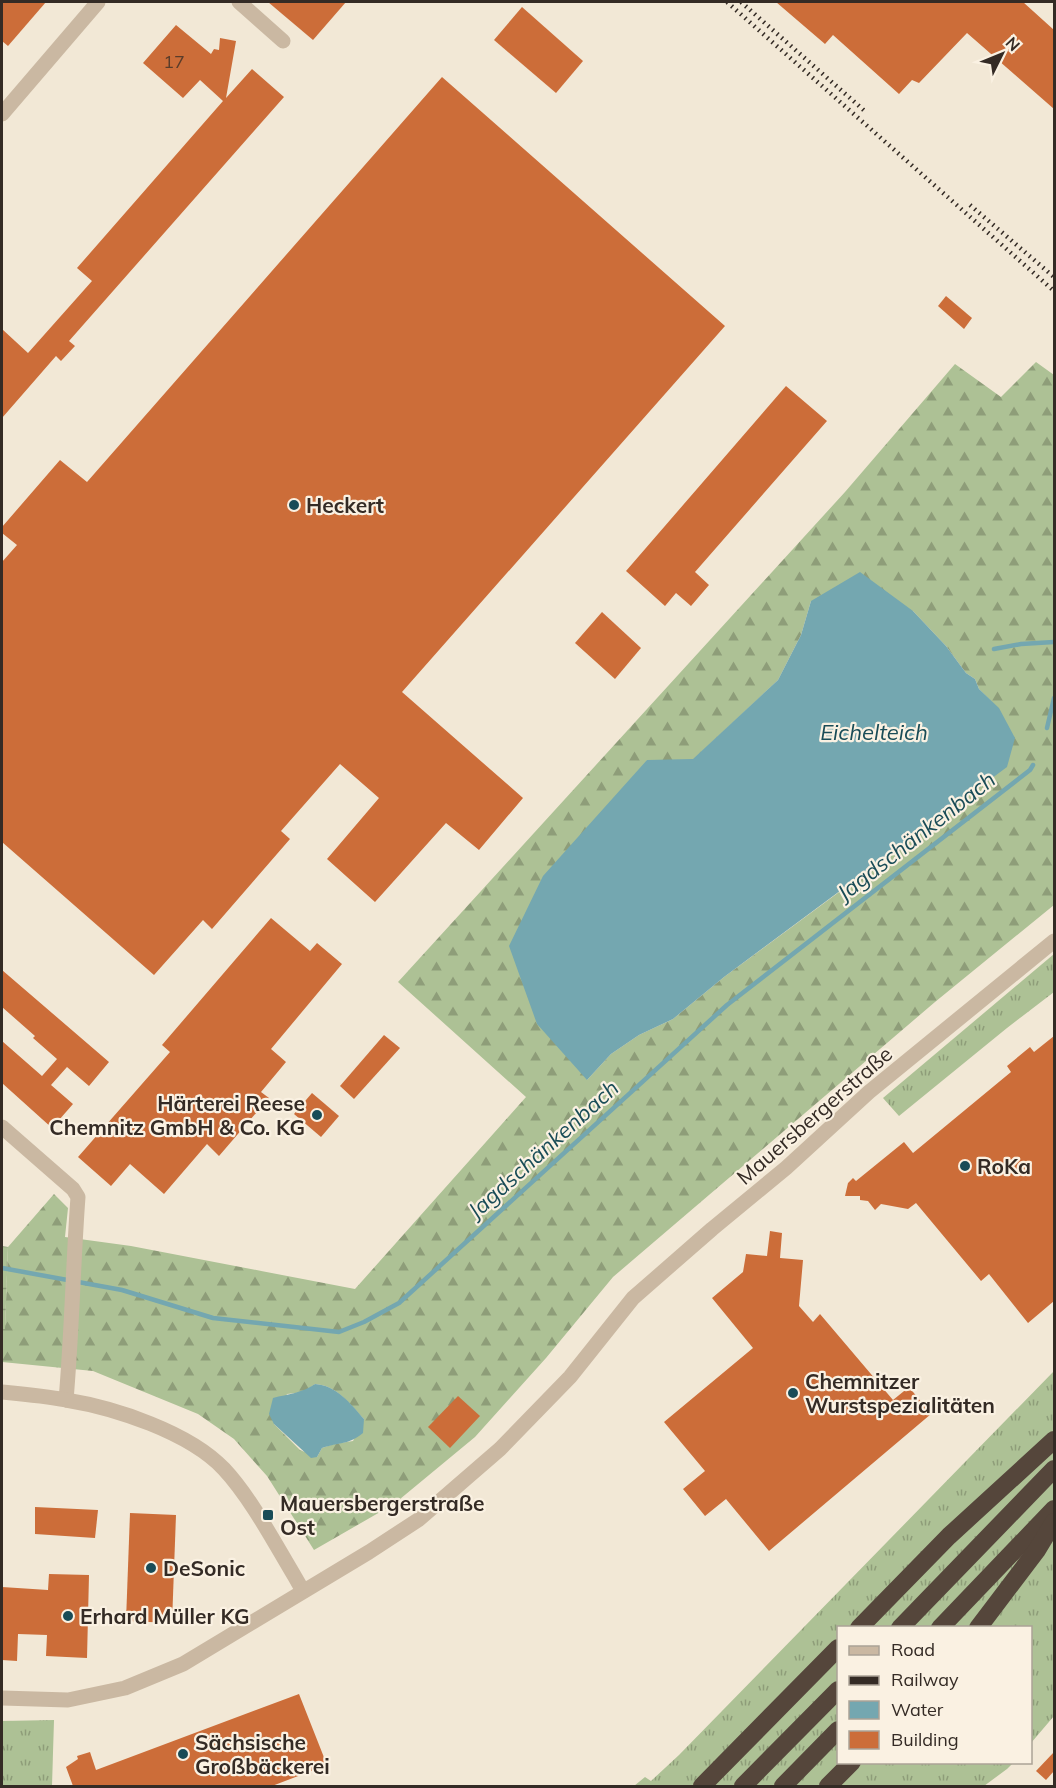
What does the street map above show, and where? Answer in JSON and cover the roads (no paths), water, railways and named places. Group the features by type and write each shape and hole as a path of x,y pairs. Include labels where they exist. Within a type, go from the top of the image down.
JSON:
{"highway":[{"path":"861,1626 950,1536 1054,1440"},
{"path":"902,1626 1054,1469"},
{"path":"942,1626 1054,1509"},
{"path":"980,1626 1037,1550 1054,1522"},
{"path":"702,1786 837,1649"},
{"path":"743,1786 837,1691"},
{"path":"783,1786 837,1731"},
{"path":"828,1786 850,1764"}],"street":[{"path":"2,114 98,2"},
{"path":"238,2 283,41"},
{"name":"Mauersbergerstraße","path":"2,1698 68,1700 125,1688 183,1664 418,1520 500,1449 570,1377 633,1298 786,1168 869,1092 1054,941"},
{"path":"2,1127 73,1189 78,1197 71,1350 66,1400"},
{"path":"2,1392 66,1400 140,1420 174,1433 203,1452 222,1467 239,1487 303,1591"}],"water":[{"name":"Eichelteich","path":"860,572 913,611 946,646 966,673 975,679 979,689 999,708 1015,738 1007,767 724,977 673,1019 639,1035 611,1054 587,1080 537,1024 509,946 543,876 647,760 693,759 778,680 801,635 811,601"},
{"path":"315,1384 323,1385 336,1392 364,1419 363,1433 358,1437 322,1448 317,1457 311,1458 274,1424 269,1414 273,1398 300,1391"}],"waterway":[{"path":"994,649 1021,644 1054,642"},
{"name":"Jagdschänkenbach","path":"1047,728 1054,698"},
{"name":"Jagdschänkenbach","path":"2,1268 122,1290 213,1318 339,1332 364,1322 399,1303 727,1005 1030,770 1033,765"}],"railway":[{"path":"727,2 1054,291"},
{"path":"741,2 867,113"},
{"path":"970,205 1054,277"}],"place":[{"name":"Heckert","path":"294,505"},
{"name":"Härterei Reese Chemnitz GmbH & Co. KG","path":"317,1115"},
{"name":"RoKa","path":"965,1166"},
{"name":"Chemnitzer Wurstspezialitäten","path":"793,1393"},
{"name":"Mauersbergerstraße Ost","path":"268,1515"},
{"name":"DeSonic","path":"151,1568"},
{"name":"Erhard Müller KG","path":"68,1616"},
{"name":"Sächsische Großbäckerei","path":"183,1754"}]}
